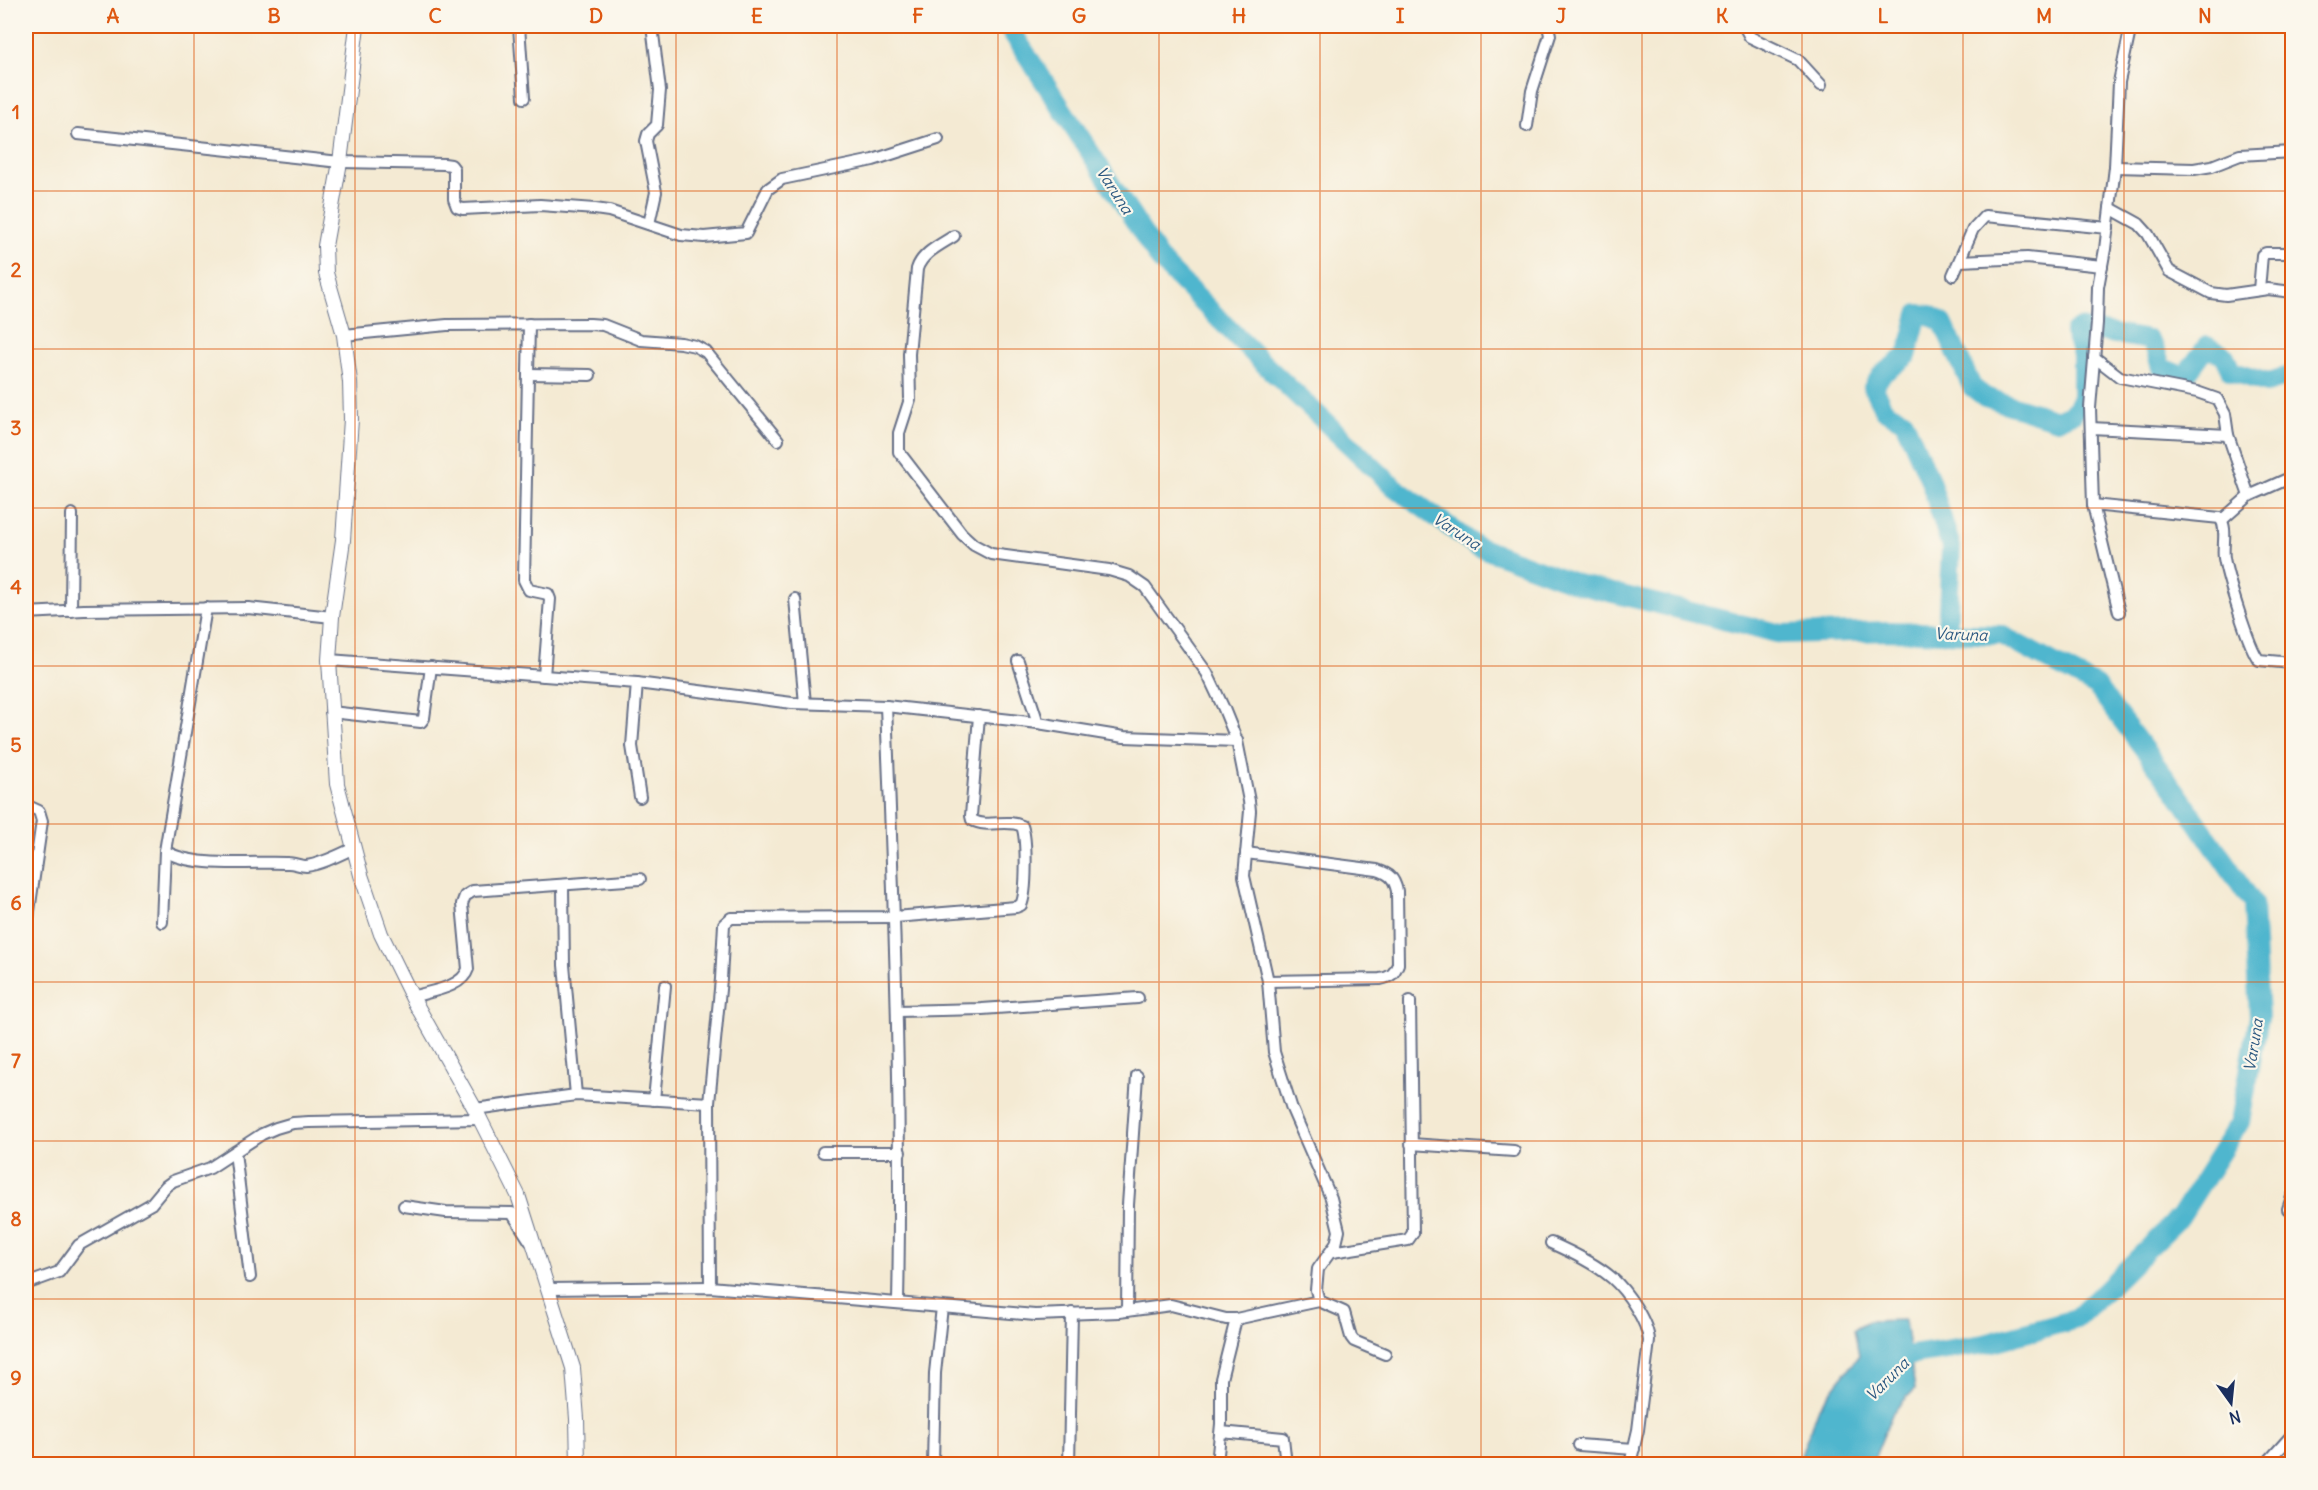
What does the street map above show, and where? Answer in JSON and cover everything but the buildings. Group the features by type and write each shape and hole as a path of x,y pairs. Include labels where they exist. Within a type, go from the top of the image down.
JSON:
{"street":[{"path":"357,26 340,162 325,246 326,273 344,335 350,382 351,419 343,540 332,617 329,660 337,784 381,934 412,997 478,1114 518,1195 573,1368 578,1464"},
{"path":"519,26 524,98"},
{"path":"649,224 656,192 646,137 657,125 660,90 652,26"},
{"path":"1527,126 1532,91 1550,35 1548,26"},
{"path":"1744,26 1750,37 1798,60 1821,85"},
{"path":"2119,612 2093,505 2090,408 2098,287 2115,167 2119,82 2131,26"},
{"path":"78,134 340,162 451,165 455,175 454,199 457,207 463,209 540,205 595,208 693,237 740,235 750,228 768,189 782,179 873,160 938,139"},
{"path":"2115,167 2194,169 2212,166 2240,155 2292,152"},
{"path":"2110,208 2139,224 2148,234 2164,264 2173,275 2218,295 2268,289 2292,292"},
{"path":"1953,275 1973,229 1985,216 2108,228"},
{"path":"954,236 919,261 909,354 909,399 899,434 899,452 962,534 982,550 991,554 1109,570 1129,576 1144,587 1207,673 1237,741 1250,811 1244,876 1268,981 1274,1052 1278,1069 1336,1215 1338,1238 1332,1252 1318,1269 1316,1290 1319,1301"},
{"path":"2259,290 2262,255 2292,253"},
{"path":"1960,261 2027,258 2102,266"},
{"path":"529,324 524,580 529,590 548,594 550,599 544,676"},
{"path":"344,335 447,325 603,325 641,340 695,346 714,359 778,440"},
{"path":"2094,357 2120,377 2211,396 2225,414 2228,435 2249,496"},
{"path":"528,374 590,375"},
{"path":"2091,428 2228,435"},
{"path":"2223,520 2249,496 2292,477"},
{"path":"2093,505 2215,516 2223,520"},
{"path":"71,610 72,514"},
{"path":"2223,520 2226,567 2255,654 2259,660 2292,663"},
{"path":"795,598 805,704"},
{"path":"162,922 165,851 206,608"},
{"path":"26,613 71,610 248,608 332,617"},
{"path":"329,660 637,683 805,704 886,706 1038,723 1124,737 1237,741"},
{"path":"1018,661 1038,723"},
{"path":"331,712 421,722 424,718 431,667"},
{"path":"637,683 632,746 640,797"},
{"path":"886,706 898,1011 900,1152 898,1302"},
{"path":"710,1287 709,1103 721,979 723,929 727,920 747,917 895,917 1021,905 1023,901 1024,836 1022,826 1012,823 982,824 972,820 971,816 979,716"},
{"path":"26,805 39,811 42,821 26,933"},
{"path":"165,851 182,859 222,863 291,863 305,866 332,858 354,848"},
{"path":"1246,853 1377,870 1389,874 1395,881 1397,891 1398,964 1395,973 1389,977 1372,980 1268,981"},
{"path":"412,997 459,982 465,977 468,969 462,904 465,896 473,891 640,879"},
{"path":"563,886 564,965 576,1095"},
{"path":"654,1100 665,986"},
{"path":"898,1011 982,1009 1138,998"},
{"path":"1332,1252 1408,1240 1413,1233 1410,1001"},
{"path":"1127,1311 1128,1205 1137,1076"},
{"path":"26,1284 59,1272 79,1245 152,1204 173,1181 210,1168 262,1134 293,1123 478,1114 576,1095 709,1103"},
{"path":"1411,1144 1514,1150"},
{"path":"235,1152 250,1277"},
{"path":"823,1152 900,1152"},
{"path":"2288,1209 2292,1197"},
{"path":"404,1206 446,1212 512,1213 537,1251"},
{"path":"1551,1243 1611,1278 1649,1330 1638,1430 1630,1464"},
{"path":"549,1289 710,1287 1035,1315 1127,1311 1171,1305 1217,1317 1236,1319 1319,1301 1344,1312 1354,1341 1385,1354"},
{"path":"933,1464 935,1373 942,1307"},
{"path":"1069,1464 1072,1313"},
{"path":"1217,1464 1221,1432 1221,1380 1236,1319"},
{"path":"1221,1432 1284,1437 1286,1464"},
{"path":"2266,1464 2292,1436"},
{"path":"1579,1445 1634,1449"}],"water":[{"path":"1905,1320 1915,1389 1893,1412 1872,1464 1798,1464 1817,1410 1859,1355 1854,1329 1868,1321"}],"waterway":[{"name":"Varuna","path":"1008,26 1160,260 1262,362 1394,487 1476,546 1580,585 1781,634 1891,631 2001,635 2096,686 2175,790 2253,903 2259,1017 2240,1122 2180,1217 2076,1319 1985,1344 1906,1356 1891,1372"},
{"path":"1947,633 1951,547 1930,480 1904,421 1884,410 1873,388 1882,374 1907,356 1918,314 1930,315 1943,323 1972,387 1985,397 2057,420 2073,413 2082,398 2082,354 2074,332 2080,328 2149,340 2156,351 2161,368 2185,376 2207,346 2225,356 2231,371 2267,383 2292,375"}]}
